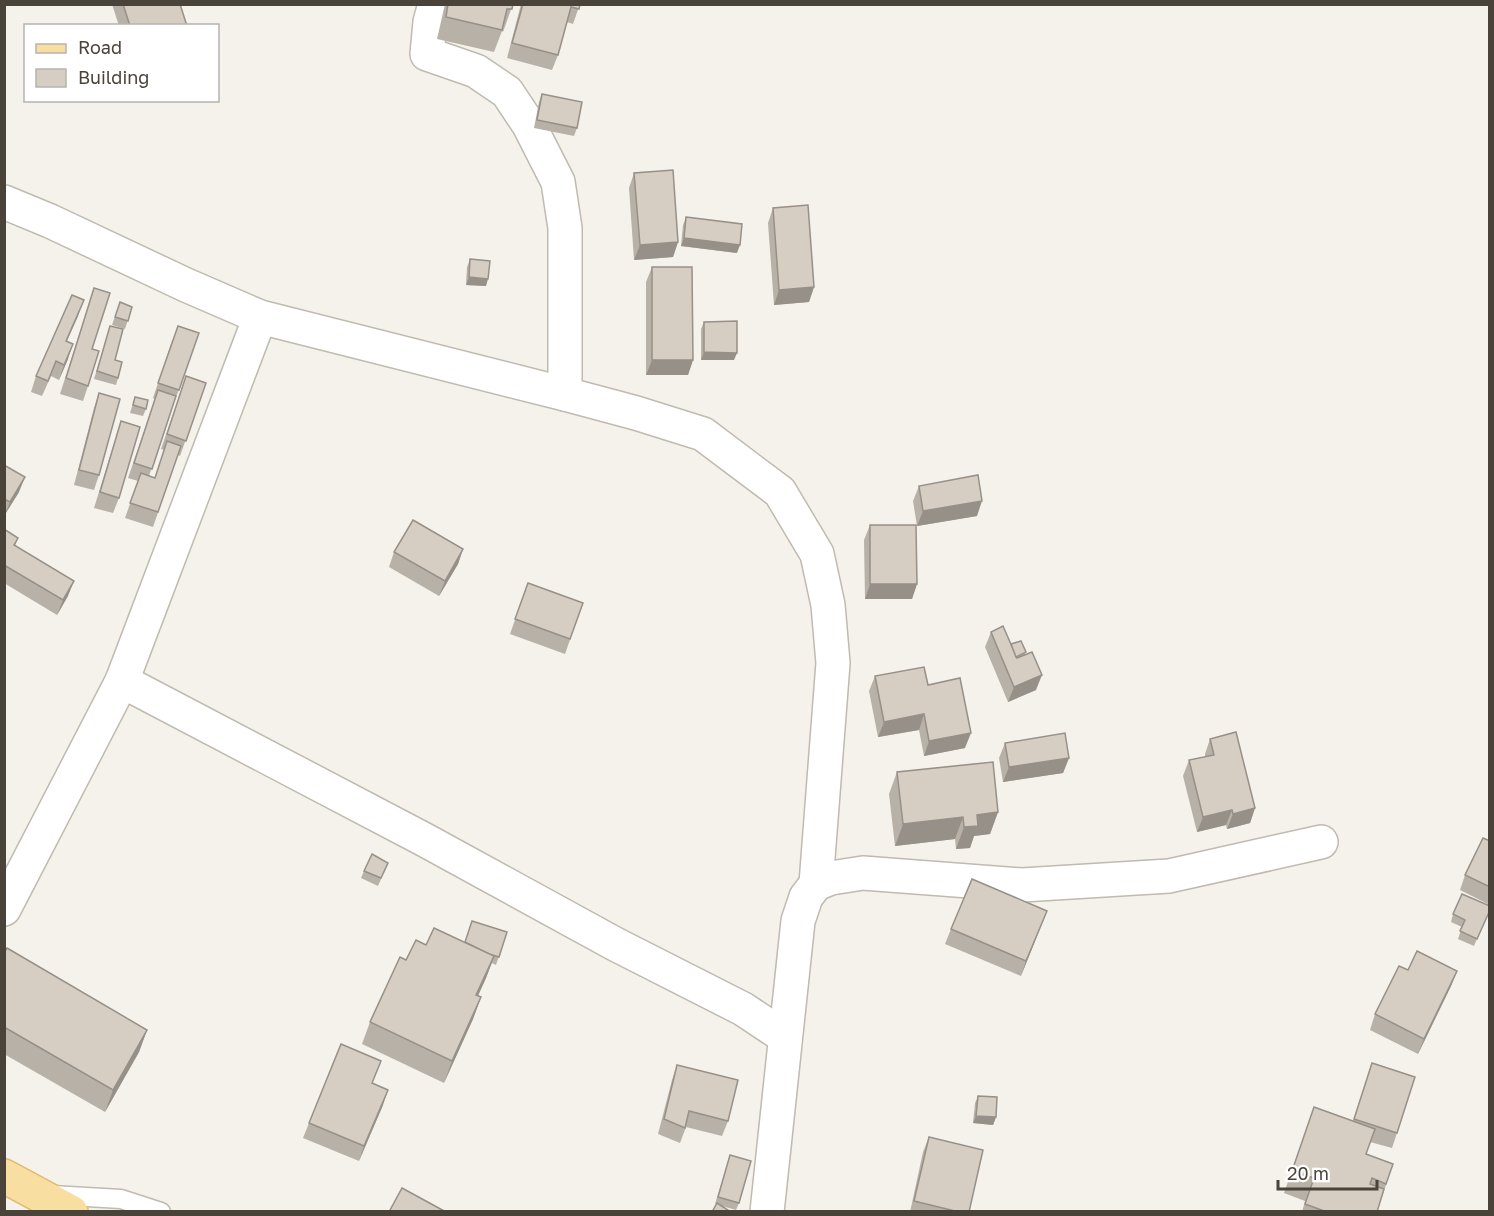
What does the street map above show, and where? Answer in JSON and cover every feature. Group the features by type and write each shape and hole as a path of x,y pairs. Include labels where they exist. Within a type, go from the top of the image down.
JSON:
{"main road":[{"path":"4,1176 71,1212"}],"street":[{"path":"435,4 430,21 427,54 476,71 507,92 529,125 558,182 565,228 566,394"},
{"path":"4,202 260,317 566,394 704,434 780,492 817,554 828,605 833,663 816,884"},
{"path":"4,909 122,681 260,317"},
{"path":"122,681 425,840 615,944 743,1009 785,1037"},
{"path":"767,1212 798,921 806,897 816,884 831,878 863,873 1022,885 1169,876 1321,842"},
{"path":"743,1009 764,1004 790,990"}],"lane":[{"path":"39,1194 121,1199 161,1212"}],"building":[{"path":"123,4 180,4 186,24 129,24"},
{"path":"448,4 513,4 512,9 507,9 502,30 446,17"},
{"path":"523,4 580,4 579,9 571,7 558,55 512,43"},
{"path":"542,94 582,102 577,128 537,120"},
{"path":"673,170 678,242 640,245 634,173"},
{"path":"808,205 814,287 779,290 773,208"},
{"path":"686,217 742,224 740,245 684,238"},
{"path":"470,259 490,261 488,279 469,277"},
{"path":"652,267 692,267 693,360 652,360"},
{"path":"94,288 110,293 92,349 99,351 88,386 66,378"},
{"path":"72,295 84,300 66,341 73,344 64,365 56,361 48,381 36,376"},
{"path":"120,302 132,307 128,321 115,317"},
{"path":"737,321 737,353 704,352 704,322"},
{"path":"110,326 123,329 115,360 122,362 118,378 97,371"},
{"path":"178,326 199,333 179,390 158,383"},
{"path":"186,376 206,383 186,441 167,434"},
{"path":"158,390 176,396 152,469 134,463"},
{"path":"99,393 120,399 99,475 79,470"},
{"path":"135,397 148,400 146,409 133,405"},
{"path":"121,421 140,427 119,498 100,492"},
{"path":"167,441 181,446 158,512 130,503 141,473 155,478"},
{"path":"4,465 25,477 10,502 4,499"},
{"path":"978,475 982,501 923,511 919,486"},
{"path":"413,520 463,549 445,581 394,552"},
{"path":"870,525 916,525 917,584 870,584"},
{"path":"4,529 18,538 14,545 74,581 63,600 4,565"},
{"path":"528,583 583,603 570,639 515,619"},
{"path":"1003,626 1017,658 1032,652 1042,675 1014,687 991,632"},
{"path":"1021,641 1026,652 1016,657 1011,644"},
{"path":"924,667 928,685 960,678 971,733 929,741 924,714 884,722 875,676"},
{"path":"1236,732 1255,808 1233,814 1232,810 1203,817 1189,760 1214,755 1210,739"},
{"path":"1065,733 1069,758 1009,767 1005,743"},
{"path":"993,762 998,812 977,815 978,826 964,827 963,817 903,824 897,772"},
{"path":"1483,838 1490,841 1490,887 1465,875"},
{"path":"372,854 388,863 381,878 364,871"},
{"path":"972,879 1047,911 1026,961 951,929"},
{"path":"1462,894 1490,906 1477,939 1460,931 1465,920 1453,914"},
{"path":"472,921 507,932 499,957 465,942"},
{"path":"434,928 494,956 476,995 481,997 452,1061 370,1022 400,957 406,960 416,940 426,945"},
{"path":"7,948 147,1030 113,1090 4,1027 4,953"},
{"path":"1417,951 1457,971 1424,1039 1375,1014 1399,966 1408,970"},
{"path":"341,1044 381,1061 372,1083 388,1090 364,1146 309,1123"},
{"path":"1372,1063 1415,1077 1397,1133 1354,1119"},
{"path":"677,1065 738,1080 728,1121 689,1111 685,1128 664,1119"},
{"path":"978,1096 997,1097 996,1117 976,1116"},
{"path":"1314,1107 1375,1129 1366,1154 1393,1164 1386,1184 1372,1178 1370,1184 1384,1189 1377,1212 1327,1212 1305,1204 1314,1178 1292,1171"},
{"path":"929,1137 983,1150 969,1212 959,1212 914,1201"},
{"path":"730,1155 751,1161 739,1203 718,1197"},
{"path":"402,1188 446,1212 389,1212"},
{"path":"717,1203 731,1212 712,1212"}]}
